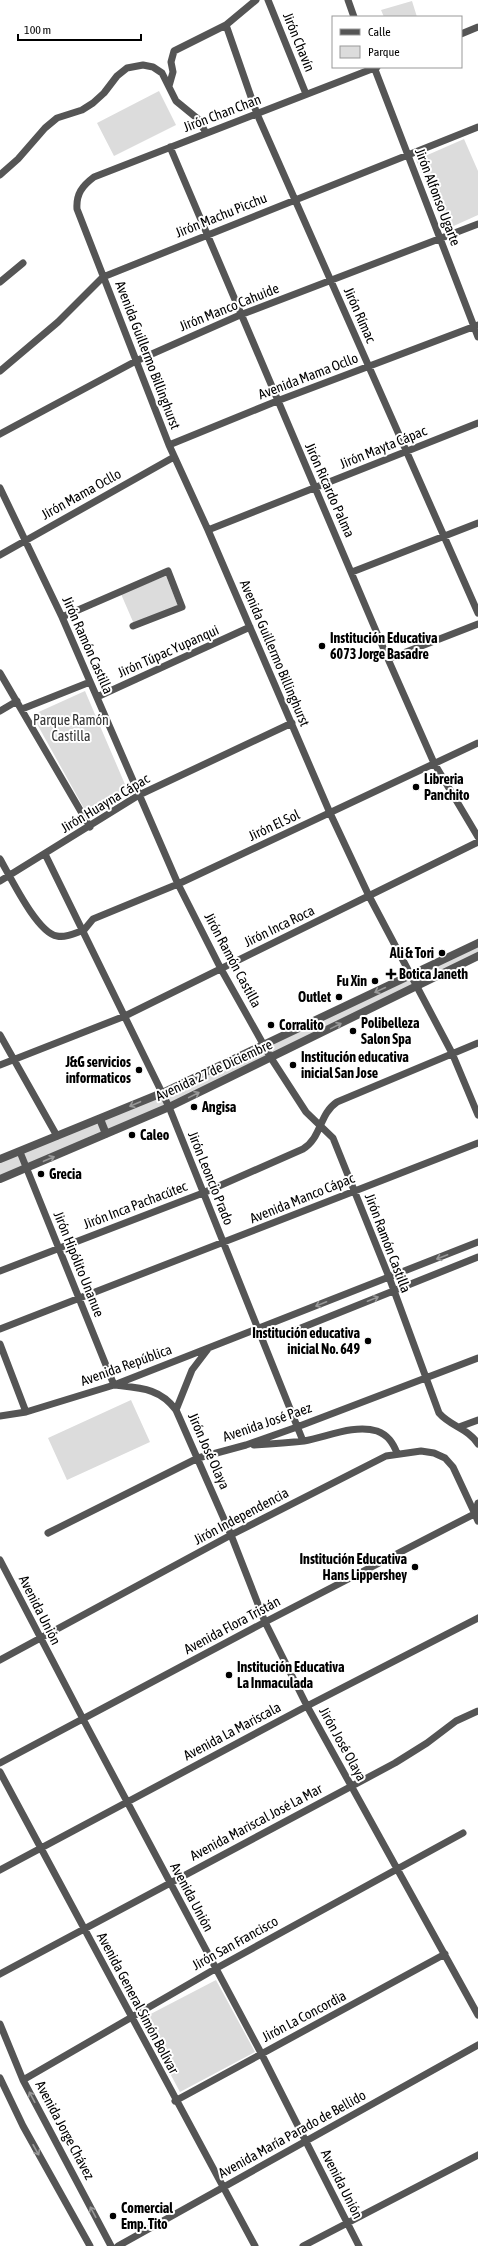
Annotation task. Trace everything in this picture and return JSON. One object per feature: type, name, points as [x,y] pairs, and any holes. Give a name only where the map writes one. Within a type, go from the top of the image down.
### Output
[{"type":"street","points":[[169,86],[173,72],[171,62],[174,51],[226,25],[256,0]]},
{"type":"street","name":"Jirón Chavín","points":[[268,0],[306,94]]},
{"type":"street","points":[[348,0],[354,16]]},
{"type":"street","name":"Jirón Rímac","points":[[226,25],[257,114],[478,613]]},
{"type":"street","points":[[462,34],[478,27]]},
{"type":"street","points":[[0,175],[18,159],[44,128],[57,118],[82,110],[93,103],[104,93],[116,76],[127,68],[143,65],[153,67],[162,73],[176,101],[198,119],[206,133]]},
{"type":"street","name":"Jirón Chan Chan","points":[[80,190],[94,177],[372,68]]},
{"type":"street","name":"Jirón Alfonso Ugarte","points":[[375,68],[440,239],[476,326],[478,337]]},
{"type":"street","name":"Jirón Machu Picchu","points":[[0,371],[58,322],[103,277],[478,127]]},
{"type":"street","name":"Jirón Ricardo Palma","points":[[170,147],[240,316],[316,488],[388,659],[434,763],[478,837]]},
{"type":"street","name":"Avenida Guillermo Billinghurst","points":[[80,190],[76,200],[77,209],[169,445],[208,530],[330,813],[369,896],[452,1053],[478,1115]]},
{"type":"street","name":"Jirón Manco Cahuide","points":[[0,434],[136,361],[240,316],[478,224]]},
{"type":"street","points":[[0,282],[23,263]]},
{"type":"street","name":"Avenida Mama Ocllo","points":[[169,445],[277,401],[476,326]]},
{"type":"street","name":"Jirón Mayta Cápac","points":[[208,530],[478,423]]},
{"type":"street","name":"Jirón Mama Ocllo","points":[[0,555],[174,456]]},
{"type":"street","name":"Jirón Ramón Castilla","points":[[0,488],[62,617],[178,884],[221,969],[270,1058],[306,1112],[333,1138],[389,1277],[439,1413],[445,1420],[468,1432],[478,1444]]},
{"type":"street","points":[[352,572],[478,523]]},
{"type":"street","points":[[62,617],[168,572],[182,607],[133,626]]},
{"type":"street","points":[[388,659],[478,624]]},
{"type":"street","name":"Jirón Túpac Yupanqui","points":[[97,697],[250,628]]},
{"type":"street","points":[[0,673],[90,827]]},
{"type":"street","points":[[22,709],[90,682]]},
{"type":"street","points":[[0,711],[17,701]]},
{"type":"street","name":"Jirón Huayna Cápac","points":[[0,881],[90,827],[139,795],[292,723]]},
{"type":"street","name":"Jirón El Sol","points":[[84,930],[93,919],[178,884],[434,763],[478,744]]},
{"type":"street","name":"Jirón Inca Roca","points":[[0,1065],[125,1016],[478,842]]},
{"type":"street","name":"Jirón Leoncio Prado","points":[[45,854],[84,930],[169,1107],[257,1330],[303,1441]]},
{"type":"street","points":[[0,859],[44,930],[57,936],[65,936],[84,930]]},
{"type":"street","name":"Avenida 27 de Diciembre","points":[[0,1160],[162,1093],[478,943]]},
{"type":"street","name":"Avenida 27 de Diciembre","points":[[0,1179],[169,1107],[478,956]]},
{"type":"street","points":[[0,1035],[15,1059],[57,1136]]},
{"type":"street","name":"Jirón Inca Pachacútec","points":[[0,1271],[203,1193],[303,1149],[315,1139],[321,1128],[327,1110],[337,1102],[478,1043]]},
{"type":"street","points":[[100,1119],[106,1134]]},
{"type":"street","name":"Avenida Manco Cápac","points":[[0,1329],[223,1244],[478,1143]]},
{"type":"street","name":"Jirón Hipólito Unanue","points":[[20,1152],[114,1385]]},
{"type":"street","name":"Avenida República","points":[[0,1416],[26,1412],[114,1385],[478,1242]]},
{"type":"street","name":"Avenida República","points":[[257,1330],[286,1334],[478,1257]]},
{"type":"street","points":[[0,1344],[26,1412]]},
{"type":"street","name":"Jirón José Olaya","points":[[176,1410],[192,1370],[208,1349]]},
{"type":"street","name":"Avenida José Paez","points":[[48,1533],[198,1458],[246,1445],[297,1427],[478,1358]]},
{"type":"street","name":"Jirón José Olaya","points":[[114,1385],[152,1391],[168,1399],[176,1410],[231,1535],[265,1622],[307,1706],[478,2015]]},
{"type":"street","points":[[459,1427],[478,1420]]},
{"type":"street","points":[[246,1445],[303,1441],[358,1429],[377,1431],[392,1442],[397,1453]]},
{"type":"street","name":"Jirón Independencia","points":[[0,1660],[41,1640],[231,1535],[376,1460],[397,1453],[421,1451],[445,1458],[453,1468],[477,1516]]},
{"type":"street","points":[[477,1516],[478,1504]]},
{"type":"street","name":"Avenida Flora Tristán","points":[[0,1763],[265,1622],[477,1516]]},
{"type":"street","name":"Avenida Unión","points":[[0,1560],[215,1969],[261,2053],[359,2246]]},
{"type":"street","name":"Avenida La Mariscala","points":[[0,1870],[307,1706],[478,1618]]},
{"type":"street","name":"Avenida Mariscal José La Mar","points":[[0,1974],[85,1930],[395,1763],[427,1743],[456,1721],[478,1711]]},
{"type":"street","name":"Avenida General Simón Bolívar","points":[[0,1772],[130,2017],[255,2246]]},
{"type":"street","name":"Jirón San Francisco","points":[[23,2080],[215,1969],[463,1833]]},
{"type":"street","name":"Jirón La Concordia","points":[[175,2100],[445,1954]]},
{"type":"street","name":"Avenida Jorge Chávez","points":[[0,2024],[23,2080],[111,2246]]},
{"type":"street","name":"Avenida María Parado de Bellido","points":[[118,2246],[478,2045]]},
{"type":"street","points":[[0,2078],[23,2126],[90,2246]]},
{"type":"street","points":[[303,2246],[478,2155]]},
{"type":"green space","points":[[412,1],[417,16],[384,16],[381,10]]},
{"type":"green space","points":[[159,91],[176,125],[114,156],[97,123]]},
{"type":"green space","points":[[464,139],[478,171],[478,215],[447,229],[416,160]]},
{"type":"green space","points":[[166,576],[178,606],[134,624],[121,594]]},
{"type":"green space","name":"Parque Ramón Castilla","points":[[85,691],[127,789],[86,812],[32,715]]},
{"type":"green space","points":[[478,945],[478,954],[417,983],[415,977]]},
{"type":"green space","points":[[409,979],[412,986],[272,1054],[269,1046]]},
{"type":"green space","points":[[262,1048],[267,1057],[170,1104],[167,1094]]},
{"type":"green space","points":[[161,1096],[165,1107],[0,1176],[0,1162]]},
{"type":"green space","points":[[131,1400],[150,1442],[67,1480],[48,1438]]},
{"type":"green space","points":[[216,1980],[255,2052],[180,2092],[141,2019]]},
{"type":"place","name":"Institución Educativa 6073 Jorge Basadre","points":[[322,646]]},
{"type":"place","name":"Libreria Panchito","points":[[416,787]]},
{"type":"place","name":"Ali & Tori","points":[[442,953]]},
{"type":"place","name":"Botica Janeth","points":[[391,974]]},
{"type":"place","name":"Fu Xin","points":[[375,981]]},
{"type":"place","name":"Outlet","points":[[339,997]]},
{"type":"place","name":"Corralito","points":[[271,1025]]},
{"type":"place","name":"Polibelleza Salon Spa","points":[[353,1031]]},
{"type":"place","name":"Institución educativa inicial San Jose","points":[[293,1065]]},
{"type":"place","name":"J&G servicios informaticos","points":[[139,1070]]},
{"type":"place","name":"Angisa","points":[[194,1107]]},
{"type":"place","name":"Caleo","points":[[132,1135]]},
{"type":"place","name":"Grecia","points":[[41,1174]]},
{"type":"place","name":"Institución educativa inicial No. 649","points":[[368,1341]]},
{"type":"place","name":"Institución Educativa Hans Lippershey","points":[[415,1567]]},
{"type":"place","name":"Institución Educativa La Inmaculada","points":[[229,1675]]},
{"type":"place","name":"Comercial Emp. Tito","points":[[113,2216]]}]
